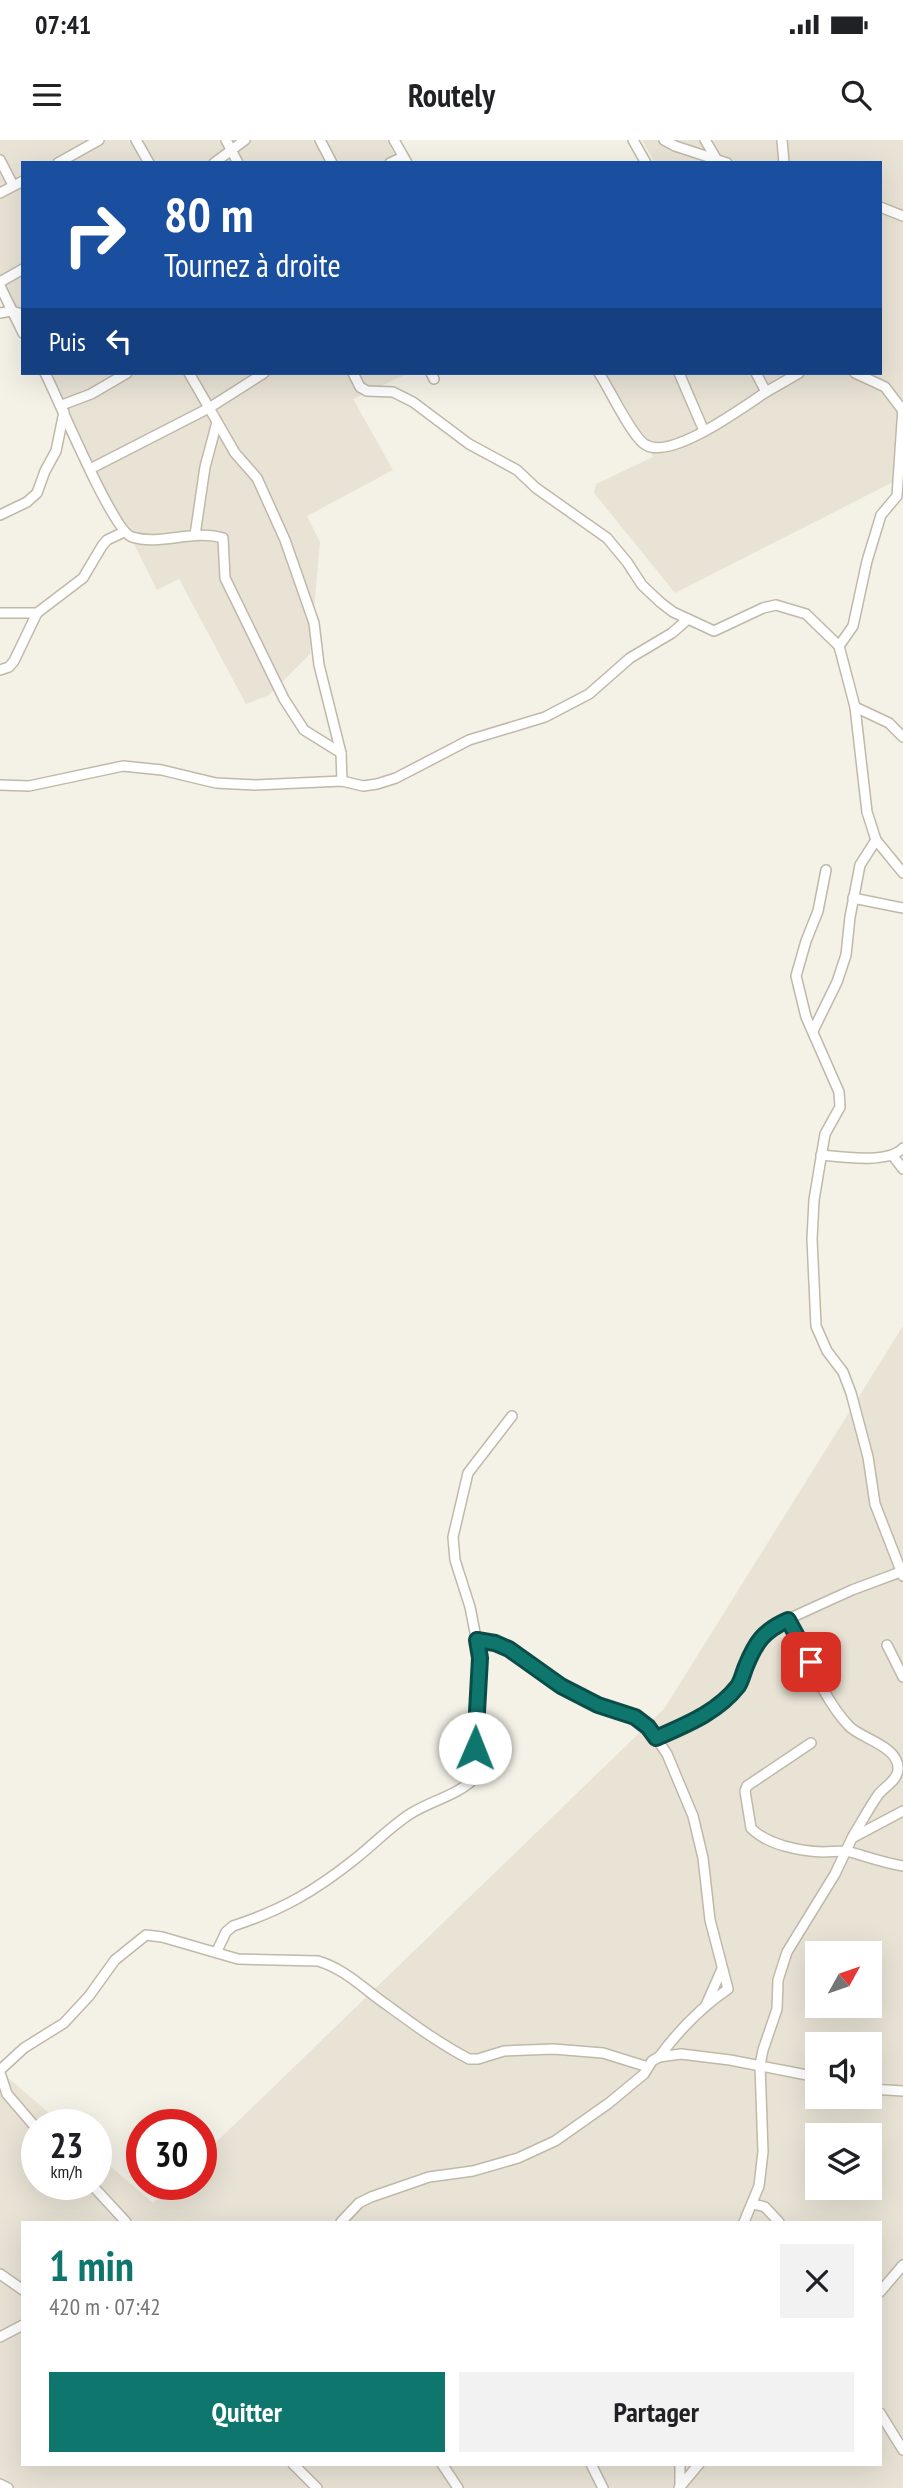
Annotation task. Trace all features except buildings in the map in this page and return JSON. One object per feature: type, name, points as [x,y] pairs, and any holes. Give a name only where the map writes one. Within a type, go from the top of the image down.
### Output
[{"type":"street","points":[[62,161],[99,140]]},
{"type":"street","points":[[136,140],[148,161]]},
{"type":"street","points":[[226,140],[237,161]]},
{"type":"street","points":[[217,161],[245,140]]},
{"type":"street","points":[[320,140],[331,161]]},
{"type":"street","points":[[394,140],[405,160]]},
{"type":"street","points":[[633,140],[645,161]]},
{"type":"street","points":[[664,140],[717,160]]},
{"type":"street","points":[[705,140],[717,160]]},
{"type":"street","points":[[782,140],[784,161]]},
{"type":"street","points":[[0,160],[18,183],[0,193]]},
{"type":"street","points":[[882,208],[903,216]]},
{"type":"street","points":[[21,270],[0,284],[21,329]]},
{"type":"street","points":[[0,313],[11,311],[21,314]]},
{"type":"street","points":[[46,375],[90,469],[124,532],[132,537],[153,539],[195,535],[223,538],[225,578],[284,699],[304,730],[341,753]]},
{"type":"street","points":[[63,408],[124,375]]},
{"type":"street","points":[[190,375],[235,453],[257,478],[285,540],[310,610],[319,665],[341,753],[342,781]]},
{"type":"street","points":[[90,469],[209,408],[261,375]]},
{"type":"street","points":[[354,375],[360,387],[367,391],[393,392],[413,402],[469,444],[517,470],[536,488],[607,538],[642,585],[673,612],[714,631],[763,608],[776,605],[790,607],[806,614],[839,646],[855,707],[867,812],[876,840],[903,873]]},
{"type":"street","points":[[600,375],[637,438],[646,446],[660,447],[677,444],[705,431],[796,375]]},
{"type":"street","points":[[680,375],[705,431]]},
{"type":"street","points":[[757,375],[766,392]]},
{"type":"street","points":[[839,646],[853,626],[867,561],[881,515],[900,495],[902,408],[885,387],[859,375]]},
{"type":"street","points":[[0,515],[27,502],[37,493],[56,451],[63,408]]},
{"type":"street","points":[[195,535],[205,467],[217,422]]},
{"type":"street","points":[[0,670],[9,667],[14,661],[37,613],[83,578],[107,540],[124,532]]},
{"type":"street","points":[[0,612],[37,613]]},
{"type":"street","points":[[0,786],[29,786],[124,766],[216,783],[255,785],[342,781],[363,786],[396,778],[469,740],[545,718],[589,694],[630,658],[672,633],[688,619]]},
{"type":"street","points":[[855,707],[889,723],[903,737]]},
{"type":"street","points":[[813,1031],[846,955],[860,865],[876,840]]},
{"type":"street","points":[[656,1738],[705,1715],[718,1705],[741,1681],[764,1633],[852,1590],[903,1573],[875,1504],[867,1457],[851,1393],[843,1372],[827,1351],[816,1326],[812,1239],[814,1200],[825,1134],[840,1107],[839,1092],[813,1031],[796,976],[818,911],[826,870]]},
{"type":"street","points":[[853,898],[903,908]]},
{"type":"street","points":[[821,1155],[868,1158],[893,1156],[903,1149]]},
{"type":"street","points":[[893,1156],[903,1169]]},
{"type":"street","points":[[217,1951],[226,1932],[233,1926],[290,1905],[307,1895],[354,1860],[399,1821],[462,1789],[476,1777],[479,1759],[475,1736],[480,1658],[453,1537],[468,1473],[512,1416]]},
{"type":"street","points":[[744,2221],[760,2186],[763,2152],[760,2065],[777,2010],[778,1980],[788,1952],[821,1900],[852,1838],[879,1794],[896,1776],[898,1770],[891,1754],[875,1740],[856,1734],[843,1719],[788,1620]]},
{"type":"street","points":[[342,2221],[359,2203],[370,2197],[429,2177],[473,2171],[518,2158],[555,2141],[609,2103],[644,2074],[680,2029],[728,1989],[710,1920],[703,1858],[693,1816],[667,1754],[656,1738],[648,1727],[635,1717],[598,1705],[561,1686],[509,1649],[477,1640]]},
{"type":"street","points":[[887,1645],[903,1677]]},
{"type":"street","points":[[811,1743],[747,1786],[751,1828],[773,1841],[798,1849],[819,1852],[847,1851],[879,1862],[903,1866]]},
{"type":"street","points":[[852,1838],[903,1811]]},
{"type":"street","points":[[21,2110],[8,2094],[0,2071],[24,2048],[64,2023],[89,1996],[115,1960],[146,1935],[217,1951],[238,1959],[318,1961],[330,1965],[469,2059],[504,2051],[553,2049],[603,2053],[648,2067]]},
{"type":"street","points":[[706,2005],[722,1969]]},
{"type":"street","points":[[659,2057],[681,2054],[805,2074]]},
{"type":"street","points":[[882,2090],[903,2091]]},
{"type":"street","points":[[105,2200],[125,2221]]},
{"type":"street","points":[[753,2204],[765,2207],[778,2221]]},
{"type":"street","points":[[882,2290],[903,2265]]},
{"type":"street","points":[[0,2274],[21,2289]]},
{"type":"street","points":[[0,2337],[21,2326]]},
{"type":"street","points":[[882,2416],[903,2450]]},
{"type":"street","points":[[295,2466],[317,2488]]},
{"type":"street","points":[[443,2466],[458,2488]]},
{"type":"street","points":[[592,2466],[603,2488]]},
{"type":"street","points":[[679,2487],[680,2466]]},
{"type":"street","points":[[679,2487],[697,2466]]},
{"type":"street","points":[[0,2484],[8,2488]]},
{"type":"shaded area","points":[[0,140],[387,140],[398,161],[21,161],[21,320],[0,279]]},
{"type":"shaded area","points":[[642,140],[903,140],[903,477],[675,593],[594,493],[596,484],[653,457],[606,375],[882,375],[882,161],[654,161]]},
{"type":"shaded area","points":[[49,375],[405,375],[353,399],[393,470],[307,516],[320,542],[310,654],[269,695],[246,704],[179,579],[157,590]]},
{"type":"shaded area","points":[[903,1326],[903,2488],[0,2488],[0,2071],[44,2109],[21,2109],[21,2200],[112,2200],[112,2168],[126,2180],[126,2200],[150,2200],[153,2203],[156,2200],[217,2200],[217,2142],[664,1709]]},
{"type":"route","points":[[475,1748],[480,1678],[477,1640],[509,1649],[561,1686],[598,1705],[635,1717],[648,1727],[656,1738],[705,1715],[736,1689],[755,1647],[764,1633],[775,1625],[788,1620],[811,1662]]}]
